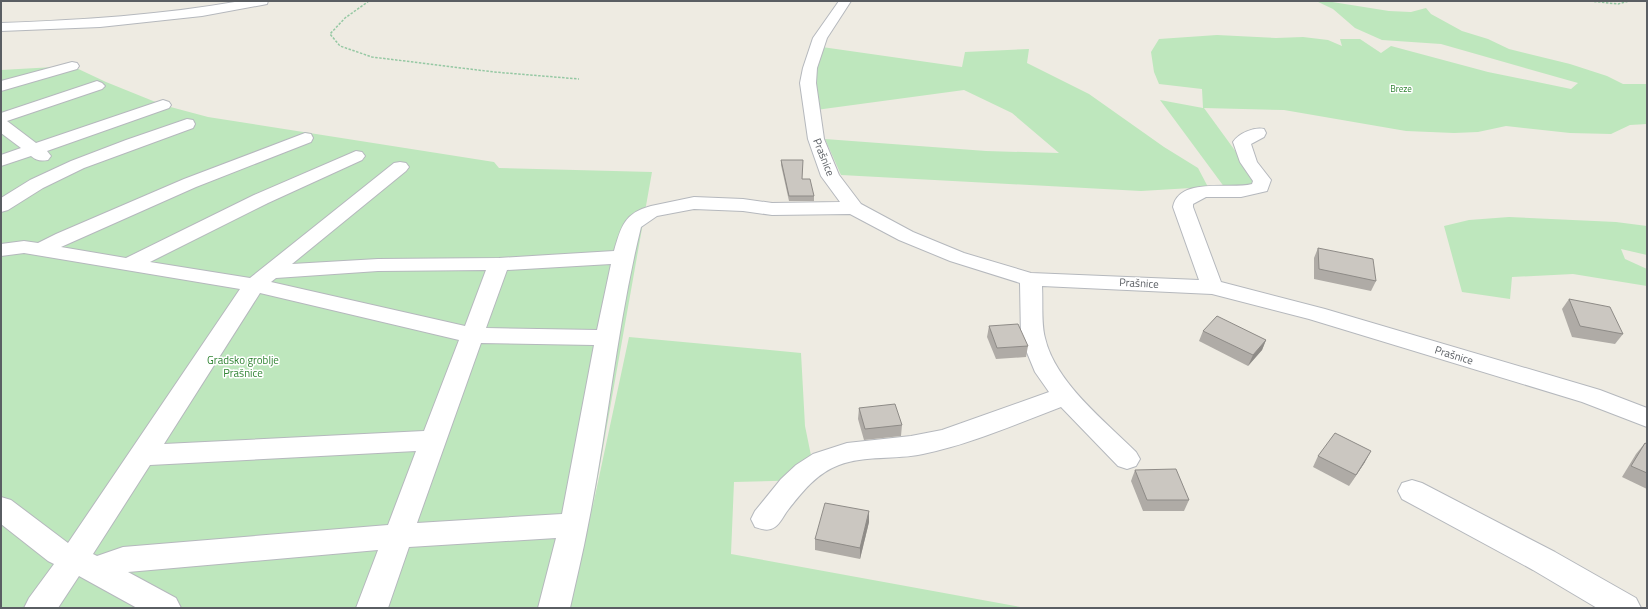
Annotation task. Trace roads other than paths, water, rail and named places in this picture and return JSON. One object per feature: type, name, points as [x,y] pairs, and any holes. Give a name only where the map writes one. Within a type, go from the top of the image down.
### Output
[{"type":"street","points":[[1,27],[100,23],[202,12],[262,1]]},
{"type":"street","name":"Prašnice","points":[[845,1],[820,38],[810,68],[808,83],[816,139],[830,176],[854,208],[906,236],[957,257],[1030,279],[1212,287],[1317,314],[1591,396],[1647,418]]},
{"type":"street","points":[[1,86],[72,66]]},
{"type":"street","points":[[1,118],[97,86]]},
{"type":"street","points":[[1,161],[163,105]]},
{"type":"street","points":[[1,206],[41,181],[63,170],[112,150],[187,124]]},
{"type":"street","points":[[1,125],[33,150],[63,170]]},
{"type":"street","points":[[1212,287],[1183,207],[1184,201],[1200,192],[1213,190],[1243,192],[1260,187],[1262,180],[1250,166],[1243,152],[1242,142],[1258,133]]},
{"type":"street","points":[[1,236],[32,249],[63,238],[176,189],[305,138]]},
{"type":"street","points":[[127,265],[261,199],[356,156]]},
{"type":"street","points":[[40,608],[85,565],[142,455],[263,278],[400,167]]},
{"type":"street","points":[[554,608],[574,525],[607,338],[623,257],[631,226],[641,216],[661,209],[701,203],[737,204],[772,209],[854,208]]},
{"type":"street","points":[[1,250],[32,249],[127,265],[263,278],[472,335],[607,338]]},
{"type":"street","points":[[263,278],[378,265],[499,264],[623,257]]},
{"type":"street","points":[[372,608],[397,536],[499,264]]},
{"type":"street","points":[[1030,279],[1033,338],[1047,372],[1065,396],[1127,459]]},
{"type":"street","points":[[765,519],[800,476],[822,461],[849,452],[923,444],[976,428],[1065,396]]},
{"type":"street","points":[[142,455],[433,440]]},
{"type":"street","points":[[1412,491],[1544,561],[1625,608]]},
{"type":"street","points":[[1,508],[58,552],[165,608]]},
{"type":"street","points":[[85,565],[109,564],[123,560],[397,536],[574,525]]},
{"type":"park label","name":"Breze","points":[[1401,89]]},
{"type":"park label","name":"Gradsko groblje Prašnice","points":[[243,366]]}]
